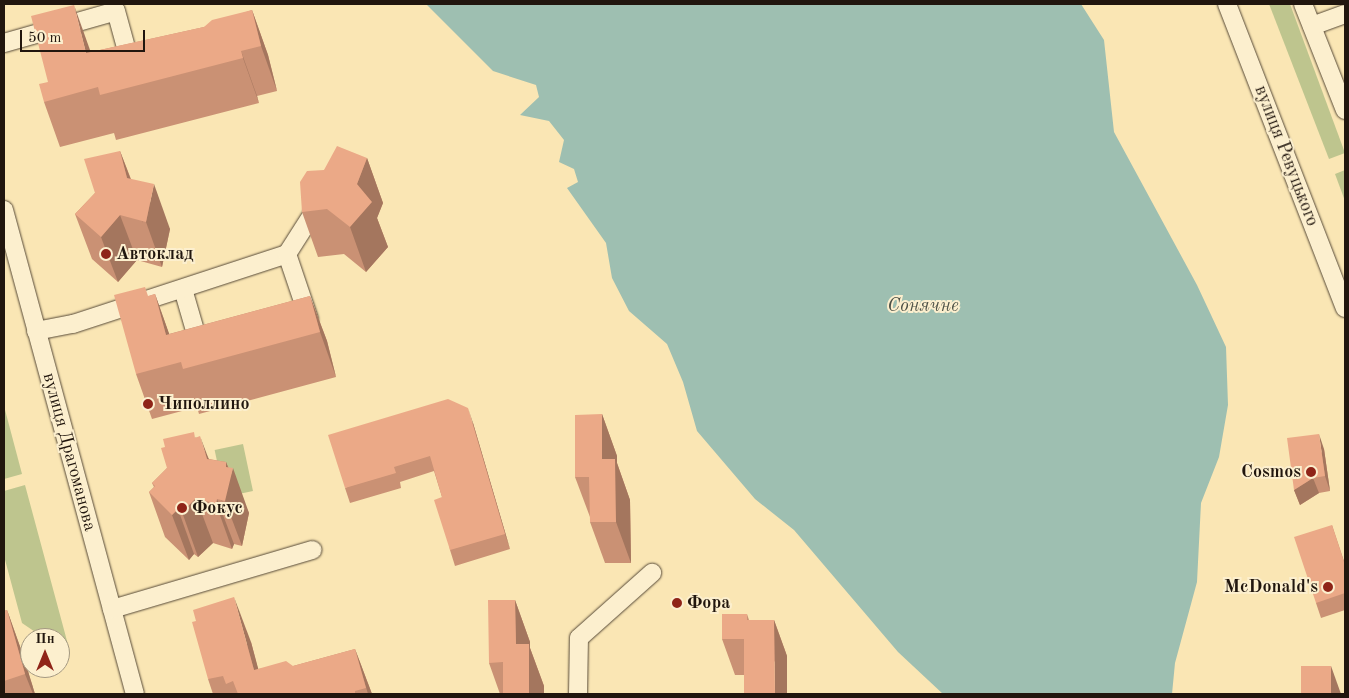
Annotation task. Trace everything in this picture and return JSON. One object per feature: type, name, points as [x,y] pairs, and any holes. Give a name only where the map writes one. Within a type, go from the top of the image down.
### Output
[{"type":"street","name":"вулиця Ревуцького","points":[[1227,4],[1345,308]]},
{"type":"street","points":[[1303,4],[1345,110]]},
{"type":"street","points":[[4,43],[116,11],[135,82],[144,80]]},
{"type":"street","points":[[1312,26],[1345,14]]},
{"type":"street","points":[[36,331],[73,324],[287,254],[330,186]]},
{"type":"street","name":"вулиця Драгоманова","points":[[4,210],[135,694]]},
{"type":"street","points":[[287,254],[310,321],[293,327]]},
{"type":"street","points":[[183,289],[202,354],[220,349]]},
{"type":"street","points":[[112,609],[312,550]]},
{"type":"street","points":[[578,694],[579,638],[652,573]]},
{"type":"green space","points":[[1269,4],[1290,4],[1345,153],[1329,159]]},
{"type":"green space","points":[[1345,170],[1345,201],[1335,174]]},
{"type":"green space","points":[[4,406],[22,474],[4,479]]},
{"type":"green space","points":[[243,444],[253,491],[225,497],[215,450]]},
{"type":"green space","points":[[25,485],[64,628],[29,628],[22,623],[4,556],[4,491]]},
{"type":"water","name":"Сонячне","points":[[426,4],[1081,4],[1104,40],[1114,132],[1197,285],[1226,347],[1228,405],[1219,457],[1201,503],[1197,582],[1175,663],[1172,694],[943,694],[898,652],[794,530],[755,499],[697,431],[683,382],[667,344],[629,311],[612,278],[606,243],[567,188],[578,182],[574,169],[559,162],[564,140],[549,121],[520,115],[539,97],[536,85],[493,71]]},
{"type":"building","points":[[74,5],[86,53],[204,27],[212,20],[252,10],[261,46],[241,51],[243,58],[100,95],[98,87],[44,102],[39,84],[48,82],[31,16]]},
{"type":"building","points":[[337,146],[367,158],[357,184],[372,202],[350,227],[327,209],[302,212],[300,182],[307,171],[324,170]]},
{"type":"building","points":[[120,151],[127,178],[154,184],[146,222],[120,215],[101,237],[75,214],[95,193],[84,159]]},
{"type":"building","points":[[145,287],[148,296],[155,294],[166,335],[310,296],[320,332],[183,369],[181,362],[136,374],[114,295]]},
{"type":"building","points":[[448,399],[468,408],[505,534],[450,550],[434,500],[442,497],[430,456],[394,467],[396,473],[345,488],[328,435]]},
{"type":"building","points":[[602,414],[602,459],[615,459],[616,522],[590,522],[589,477],[575,477],[575,415]]},
{"type":"building","points":[[194,432],[195,438],[200,436],[207,459],[226,462],[226,467],[233,468],[225,501],[217,499],[216,504],[196,498],[182,512],[178,509],[172,515],[149,492],[155,486],[152,483],[167,468],[161,448],[165,447],[163,439]]},
{"type":"building","points":[[1319,434],[1325,476],[1313,478],[1294,490],[1287,438]]},
{"type":"building","name":"McDonald's","points":[[1332,525],[1345,565],[1345,593],[1316,603],[1294,537]]},
{"type":"building","points":[[234,597],[254,670],[286,661],[293,666],[355,649],[366,688],[355,691],[355,694],[238,694],[233,681],[226,684],[223,676],[208,679],[192,622],[196,621],[193,610]]},
{"type":"building","points":[[488,600],[515,600],[516,644],[529,644],[529,694],[503,694],[503,662],[489,663]]},
{"type":"building","points":[[7,610],[20,656],[20,676],[4,681],[4,611]]},
{"type":"building","points":[[722,614],[747,614],[747,620],[774,620],[775,694],[744,694],[744,639],[722,639]]},
{"type":"building","points":[[1301,666],[1331,666],[1331,694],[1301,694]]},
{"type":"place","name":"Автоклад","points":[[106,254]]},
{"type":"place","name":"Чиполлино","points":[[148,404]]},
{"type":"place","name":"Cosmos","points":[[1311,472]]},
{"type":"place","name":"Фокус","points":[[182,508]]},
{"type":"place","name":"McDonald's","points":[[1328,587]]},
{"type":"place","name":"Фора","points":[[677,603]]}]
